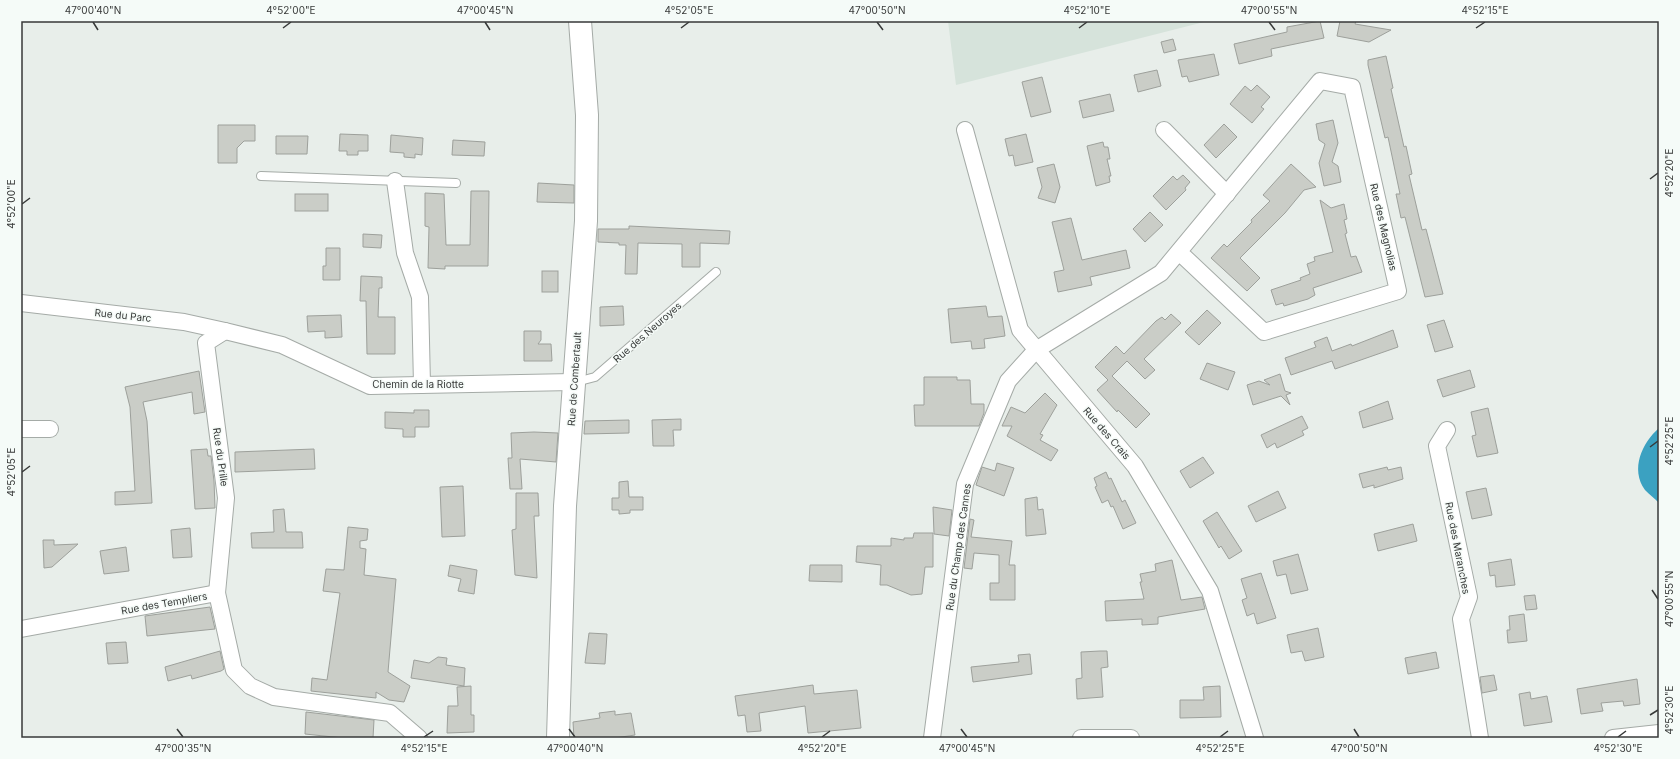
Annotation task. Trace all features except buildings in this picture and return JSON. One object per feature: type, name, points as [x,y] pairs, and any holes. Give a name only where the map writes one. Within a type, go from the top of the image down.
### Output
[{"type":"street","name":"Rue de Combertault","points":[[558,738],[565,506],[586,221],[587,115],[580,21]]},
{"type":"street","name":"Rue des Magnolias","points":[[1036,350],[1161,273],[1320,81],[1352,87],[1398,291],[1264,332],[1179,252]]},
{"type":"street","name":"Rue des Crais","points":[[965,130],[1020,330],[1135,466],[1210,591],[1255,738]]},
{"type":"street","points":[[1164,130],[1226,194]]},
{"type":"street","points":[[395,181],[405,253],[420,297],[422,385]]},
{"type":"street","name":"Rue du Parc","points":[[21,303],[184,322],[225,331]]},
{"type":"street","name":"Chemin de la Riotte","points":[[225,331],[282,345],[370,386],[573,382]]},
{"type":"street","name":"Rue du Prille","points":[[217,593],[226,498],[206,343],[225,331]]},
{"type":"street","name":"Rue du Champ des Cannes","points":[[932,738],[965,484],[1008,380],[1036,350]]},
{"type":"street","points":[[21,429],[50,429]]},
{"type":"street","name":"Rue des Maranches","points":[[1447,430],[1437,446],[1469,598],[1461,619],[1480,738]]},
{"type":"street","name":"Rue des Templiers","points":[[21,629],[217,593],[234,670],[250,686],[274,698],[390,713],[419,738]]},
{"type":"street","points":[[1613,738],[1659,733]]},
{"type":"street","points":[[1081,738],[1131,738]]},
{"type":"lane","points":[[261,176],[456,182]]},
{"type":"lane","name":"Rue des Neuroyes","points":[[573,382],[595,378],[716,272]]},
{"type":"shaded area","points":[[948,21],[1208,21],[956,85]]},
{"type":"water","points":[[1659,428],[1659,503],[1645,490],[1638,474],[1638,465],[1643,449]]}]
